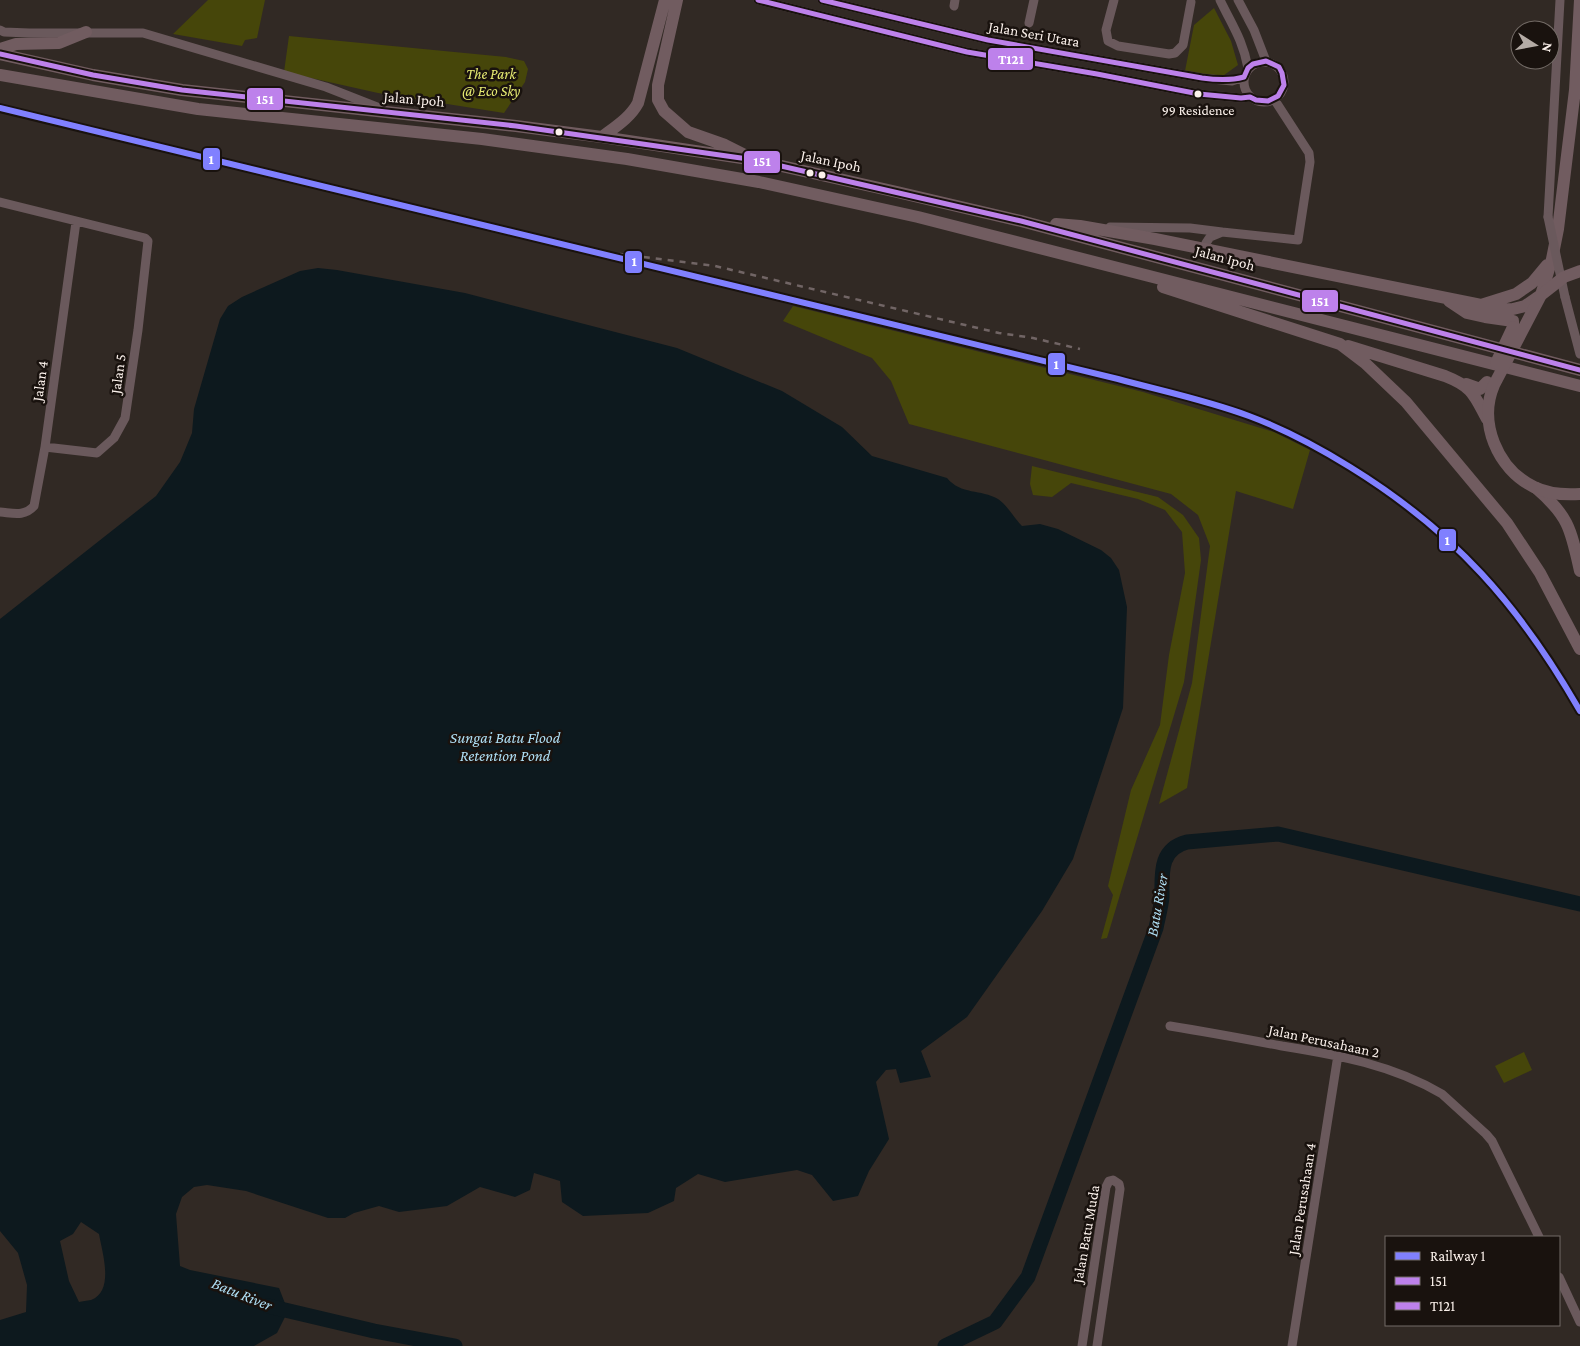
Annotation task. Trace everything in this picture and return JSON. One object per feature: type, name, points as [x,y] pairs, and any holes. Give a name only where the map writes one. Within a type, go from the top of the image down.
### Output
[{"type":"highway","points":[[602,137],[627,118],[638,104],[664,0]]},
{"type":"highway","points":[[677,0],[658,85],[658,100],[670,116],[688,132],[725,145],[755,160]]},
{"type":"highway","points":[[1487,419],[1490,393],[1541,295],[1552,259],[1558,230],[1575,90],[1580,0]]},
{"type":"highway","points":[[0,49],[16,44],[59,43],[86,32]]},
{"type":"highway","name":"Jalan Ipoh","points":[[0,54],[93,75],[182,90],[506,125],[755,160],[1021,221],[1580,370]]},
{"type":"highway","points":[[0,75],[198,109],[482,140],[627,159],[759,182],[852,201],[1580,386]]},
{"type":"highway","points":[[1021,221],[1080,226],[1155,239],[1443,297],[1496,310],[1525,306],[1564,277],[1580,271]]},
{"type":"highway","points":[[1017,242],[1380,355],[1480,389],[1487,382],[1513,326],[1513,321],[1467,313],[1443,297]]},
{"type":"highway","points":[[1481,305],[1506,298],[1524,289],[1538,277],[1552,259]]},
{"type":"highway","points":[[1340,344],[1372,369],[1406,402],[1507,523],[1540,573],[1580,649]]},
{"type":"highway","points":[[1460,382],[1474,394],[1487,419],[1490,433],[1504,461],[1522,480],[1536,488],[1558,508],[1578,546],[1580,571]]},
{"type":"highway","points":[[1536,488],[1560,494],[1580,494]]},
{"type":"street","name":"Jalan Seri Utara","points":[[758,0],[967,52],[1098,74],[1199,94],[1241,98],[1250,97]]},
{"type":"street","name":"Jalan Seri Utara","points":[[822,0],[988,40],[1202,78],[1232,81],[1244,78]]},
{"type":"street","points":[[1029,23],[1034,0]]},
{"type":"street","points":[[1114,0],[1106,30],[1108,41],[1118,46],[1169,54],[1175,54],[1183,45],[1191,2]]},
{"type":"street","points":[[1220,0],[1237,31],[1246,54],[1248,68],[1244,78],[1246,91],[1250,97],[1262,102],[1274,99],[1282,91],[1284,79],[1279,68],[1266,61],[1260,61],[1248,68]]},
{"type":"street","points":[[1238,0],[1254,30],[1266,61]]},
{"type":"street","points":[[1560,0],[1548,217],[1565,297],[1580,354]]},
{"type":"street","points":[[0,30],[4,32],[29,33],[144,33],[326,87],[393,114]]},
{"type":"street","points":[[1080,226],[1190,228],[1298,240],[1310,162],[1309,153],[1274,99]]},
{"type":"street","points":[[0,202],[76,222]]},
{"type":"street","name":"Jalan 5","points":[[45,447],[97,453],[114,438],[125,418],[148,245],[145,238],[76,222]]},
{"type":"street","name":"Jalan 4","points":[[0,512],[22,515],[29,512],[34,506],[45,447],[76,222]]},
{"type":"street","points":[[1210,250],[1206,243],[1210,237],[1222,232]]},
{"type":"street","name":"Jalan Perusahaan 2","points":[[1170,1026],[1338,1055],[1388,1070],[1434,1089],[1486,1134],[1495,1147],[1539,1236]]},
{"type":"street","name":"Jalan Perusahaan 4","points":[[1292,1346],[1338,1055]]},
{"type":"street","name":"Jalan Batu Muda","points":[[1082,1346],[1106,1187],[1109,1181],[1113,1180],[1119,1184],[1120,1189],[1097,1346]]},
{"type":"street","points":[[1560,1279],[1580,1322]]},
{"type":"green space","points":[[208,0],[265,0],[257,38],[245,40],[242,46],[173,34]]},
{"type":"green space","points":[[1214,8],[1231,41],[1238,65],[1220,78],[1185,71],[1194,25]]},
{"type":"green space","name":"The Park @ Eco Sky","points":[[289,36],[506,57],[524,61],[528,69],[525,82],[504,113],[378,93],[284,72]]},
{"type":"green space","points":[[793,306],[1143,392],[1274,432],[1310,450],[1293,509],[1236,491],[1187,788],[1159,804],[1192,683],[1210,546],[1198,515],[1171,494],[909,424],[891,381],[872,358],[783,321]]},
{"type":"green space","points":[[1032,466],[1158,497],[1183,515],[1199,538],[1201,560],[1184,682],[1107,938],[1101,939],[1113,895],[1108,886],[1131,790],[1160,725],[1169,655],[1185,573],[1182,532],[1165,510],[1138,499],[1071,483],[1052,497],[1033,495],[1030,484]]},
{"type":"green space","points":[[1524,1052],[1532,1070],[1504,1083],[1495,1066]]},
{"type":"water","name":"Sungai Batu Flood Retention Pond","points":[[318,268],[337,270],[465,293],[677,348],[782,391],[842,427],[872,456],[947,478],[958,487],[992,496],[1004,505],[1022,526],[1040,524],[1058,529],[1101,550],[1111,558],[1119,570],[1127,607],[1123,708],[1073,859],[1042,911],[967,1017],[921,1051],[931,1077],[900,1083],[896,1069],[886,1070],[876,1082],[889,1139],[869,1171],[858,1196],[833,1201],[812,1175],[797,1170],[725,1182],[698,1174],[676,1188],[674,1201],[648,1213],[583,1216],[562,1202],[560,1181],[534,1173],[530,1190],[515,1197],[480,1187],[447,1206],[399,1212],[379,1206],[354,1213],[345,1218],[328,1218],[246,1191],[207,1185],[194,1187],[182,1197],[176,1214],[180,1266],[190,1270],[279,1288],[288,1311],[277,1333],[254,1346],[0,1346],[0,1320],[26,1312],[27,1285],[18,1253],[0,1231],[0,619],[156,496],[180,462],[192,433],[194,409],[220,319],[228,306],[242,297],[300,271]],"holes":[[[81,1222],[99,1234],[105,1270],[103,1288],[91,1300],[79,1302],[69,1281],[60,1241],[73,1234]]]},
{"type":"waterway","name":"Batu River","points":[[945,1346],[995,1322],[1028,1277],[1156,928],[1162,901],[1164,864],[1171,850],[1178,845],[1187,842],[1278,834],[1580,904]]},
{"type":"waterway","name":"Batu River","points":[[268,1306],[374,1331],[455,1346]]},
{"type":"railway","points":[[620,254],[715,266],[999,333],[1033,338],[1080,349]]},
{"type":"rail line","name":"1","points":[[0,108],[1118,379],[1200,400],[1249,416],[1301,439],[1350,467],[1421,517],[1453,545],[1482,574],[1508,605],[1557,673],[1580,711]]},
{"type":"transit line","name":"T121","points":[[758,0],[967,52],[1097,74],[1199,94],[1241,98],[1250,97],[1256,100],[1268,101],[1278,96],[1284,85],[1279,67],[1266,61],[1253,64],[1248,68],[1244,77],[1223,80],[1202,78],[988,40],[822,0]]},
{"type":"transit line","name":"151","points":[[0,54],[93,75],[182,90],[516,126],[755,160],[1021,221],[1580,370]]},
{"type":"place","name":"99 Residence","points":[[1198,94]]}]
